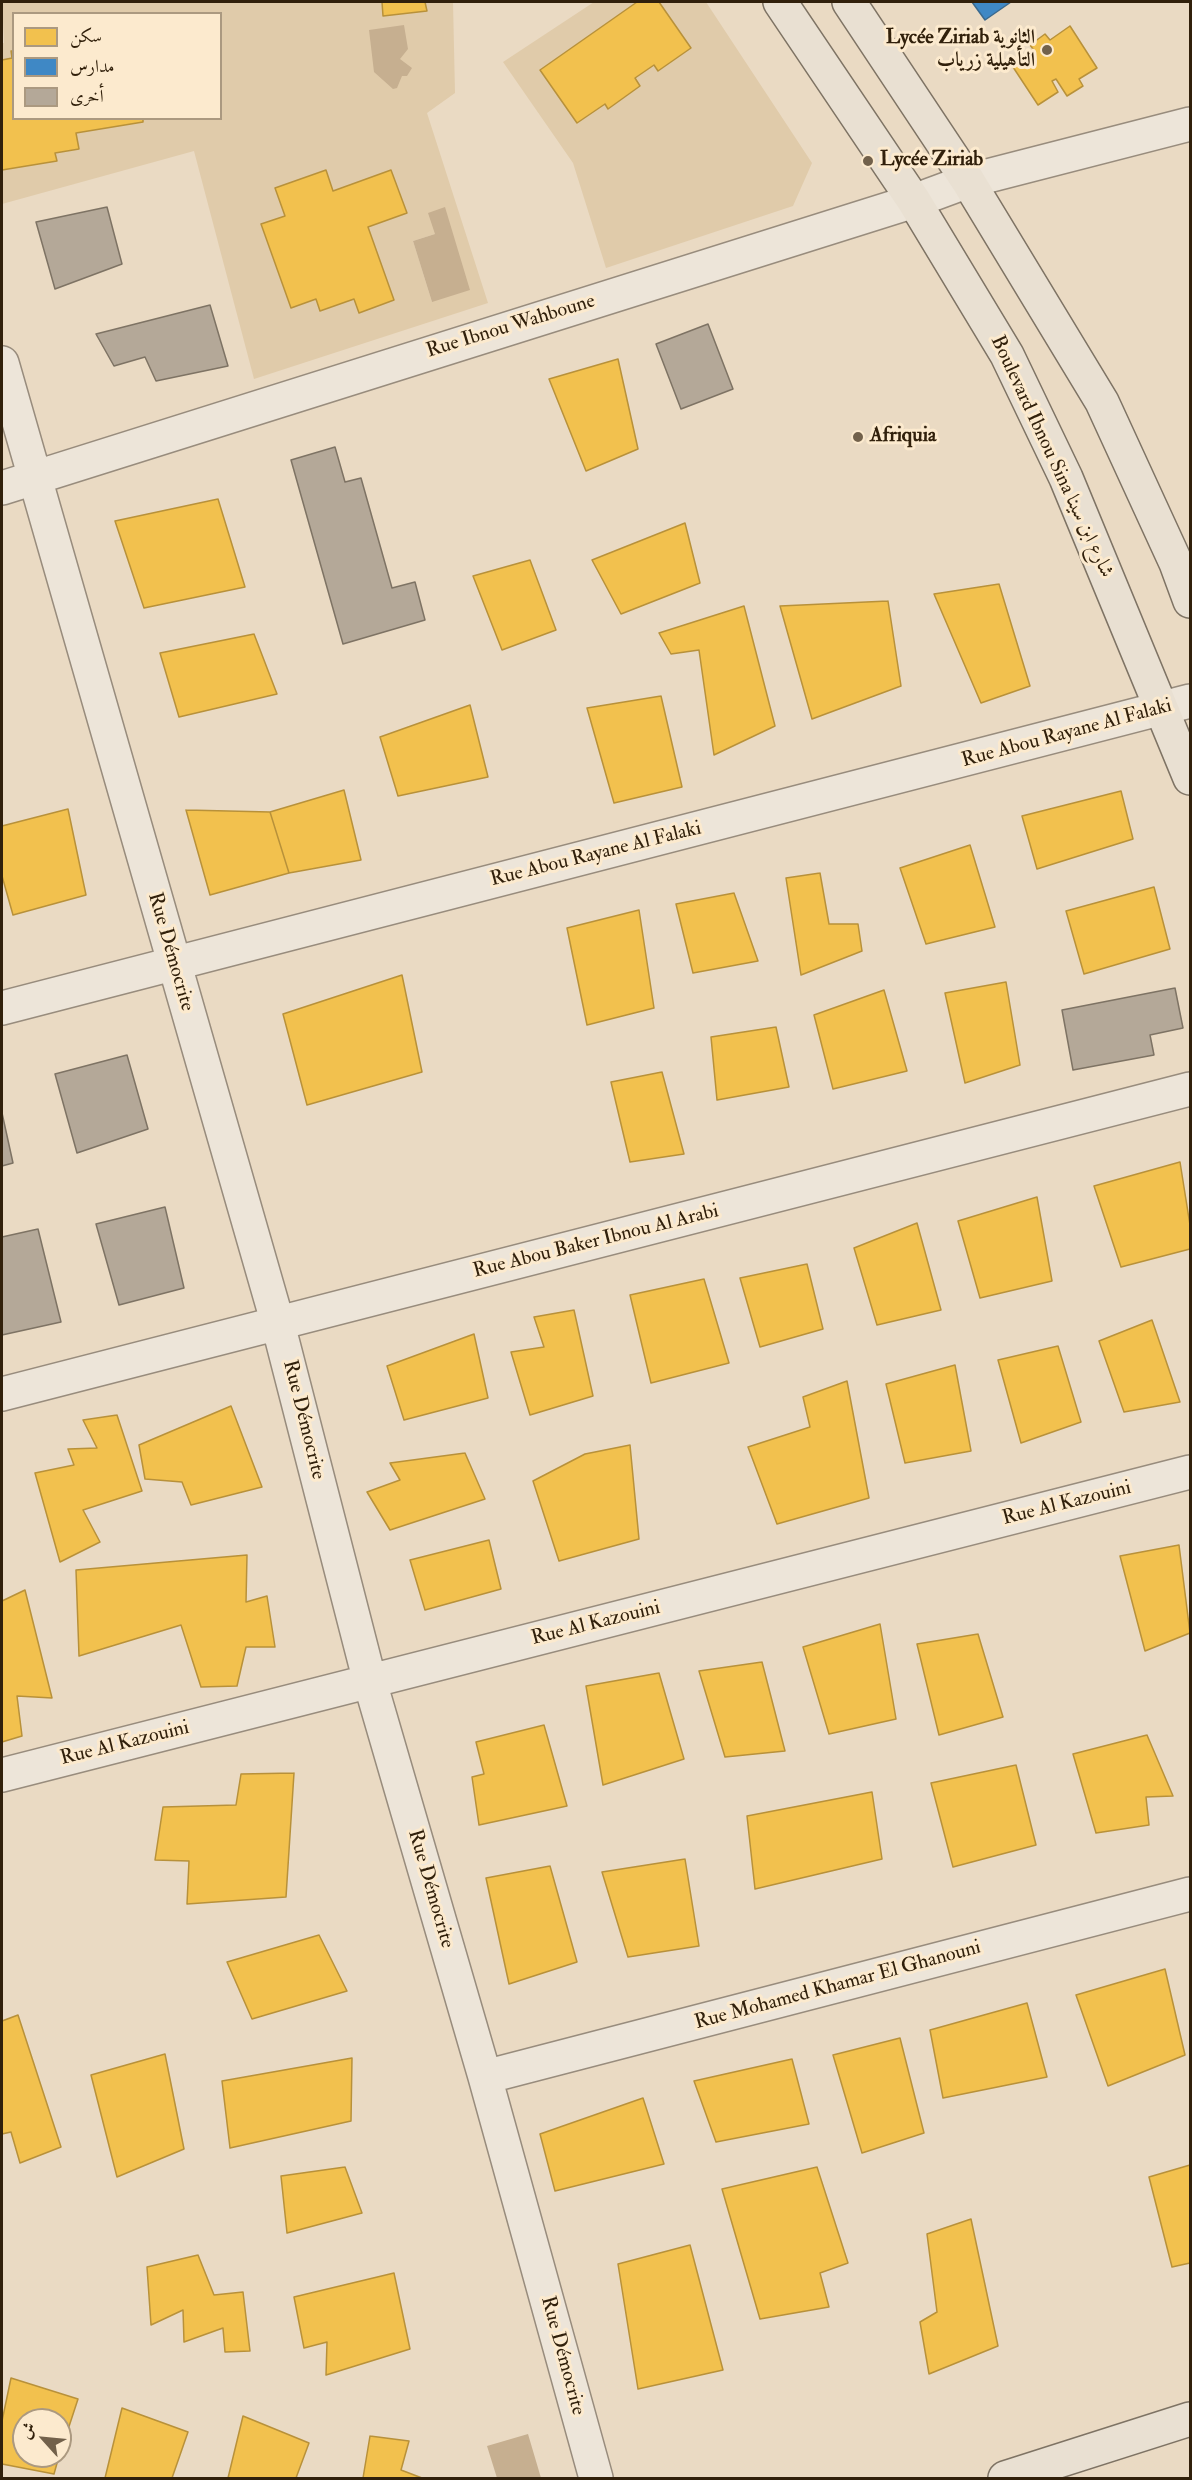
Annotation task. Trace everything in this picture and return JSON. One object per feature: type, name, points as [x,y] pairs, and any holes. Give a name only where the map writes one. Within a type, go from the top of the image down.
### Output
[{"type":"main road","name":"Boulevard Ibnou Sina شارع ابن سينا","points":[[780,2],[914,201],[1007,355],[1177,705],[1191,778]]},
{"type":"main road","points":[[849,2],[968,181],[1102,402],[1176,563],[1191,601]]},
{"type":"main road","points":[[1005,2478],[1191,2420]]},
{"type":"street","name":"Rue Ibnou Wahboune","points":[[2,488],[914,201],[968,181],[1191,124]]},
{"type":"street","name":"Rue Démocrite","points":[[2,363],[278,1324],[370,1682],[485,2078],[596,2478]]},
{"type":"street","name":"Rue Abou Rayane Al Falaki","points":[[2,1008],[1177,705]]},
{"type":"street","name":"Rue Abou Baker Ibnou Al Arabi","points":[[2,1394],[1191,1089]]},
{"type":"street","name":"Rue Al Kazouini","points":[[2,1775],[1191,1472]]},
{"type":"street","name":"Rue Mohamed Khamar El Ghanouni","points":[[485,2078],[1191,1894]]},
{"type":"shaded area","points":[[2,2],[382,2],[384,16],[426,11],[425,2],[453,2],[455,93],[427,113],[488,303],[254,379],[194,151],[2,204],[2,170],[57,161],[55,153],[79,149],[76,133],[143,122],[143,120],[222,120],[222,12],[12,12],[12,58],[2,60],[2,43],[4,43]],"holes":[[[325,170],[333,191],[368,227],[394,300],[359,313],[354,299],[321,311],[316,299],[291,308],[261,225],[285,216],[276,188]],[[435,234],[432,302],[413,241]]]},
{"type":"shaded area","points":[[594,2],[637,2],[540,70],[577,123],[605,104],[608,109],[640,86],[635,78],[654,65],[658,71],[691,48],[659,2],[706,2],[812,163],[793,206],[606,268],[573,163],[503,62]]},
{"type":"shaded area","points":[[404,25],[408,49],[400,59],[412,68],[407,76],[402,76],[397,88],[393,89],[374,72],[369,30]]},
{"type":"shaded area","points":[[445,207],[470,290],[432,302],[413,241],[435,234],[428,213]]},
{"type":"shaded area","points":[[528,2434],[541,2478],[497,2478],[487,2446]]},
{"type":"building: سكن","points":[[382,2],[425,2],[427,11],[383,16]]},
{"type":"building: سكن","points":[[637,2],[659,2],[691,48],[658,71],[654,65],[635,78],[640,86],[608,109],[605,104],[577,123],[540,70]]},
{"type":"building: سكن","points":[[1070,26],[1097,68],[1079,79],[1083,86],[1067,96],[1056,79],[1052,81],[1058,92],[1038,105],[1011,64],[1033,49],[1030,45],[1045,34],[1050,40]]},
{"type":"building: سكن","points":[[12,58],[12,120],[143,120],[143,122],[76,133],[79,149],[55,153],[57,161],[2,170],[2,60]]},
{"type":"building: سكن","points":[[326,170],[333,191],[391,170],[407,213],[368,227],[394,300],[359,313],[354,299],[320,311],[316,299],[291,308],[261,224],[285,216],[275,188]]},
{"type":"building: سكن","points":[[618,359],[638,449],[586,471],[549,379]]},
{"type":"building: سكن","points":[[218,499],[245,587],[144,608],[115,521]]},
{"type":"building: سكن","points":[[685,523],[700,583],[621,614],[592,560]]},
{"type":"building: سكن","points":[[530,560],[556,630],[502,650],[473,576]]},
{"type":"building: سكن","points":[[999,584],[1030,686],[981,703],[934,594]]},
{"type":"building: سكن","points":[[888,601],[901,686],[812,719],[780,606]]},
{"type":"building: سكن","points":[[744,606],[775,726],[714,755],[699,650],[671,654],[659,633]]},
{"type":"building: سكن","points":[[254,634],[277,694],[179,717],[160,653]]},
{"type":"building: سكن","points":[[661,696],[682,787],[614,803],[587,708]]},
{"type":"building: سكن","points":[[470,705],[488,777],[398,796],[380,737]]},
{"type":"building: سكن","points":[[344,790],[361,860],[289,873],[270,812]]},
{"type":"building: سكن","points":[[1121,791],[1133,839],[1037,869],[1022,816]]},
{"type":"building: سكن","points":[[68,809],[86,895],[13,915],[2,876],[2,826]]},
{"type":"building: سكن","points":[[186,810],[270,812],[289,873],[210,895]]},
{"type":"building: سكن","points":[[970,845],[995,927],[926,944],[900,868]]},
{"type":"building: سكن","points":[[820,873],[829,924],[858,924],[862,951],[801,975],[786,878]]},
{"type":"building: سكن","points":[[1154,887],[1170,949],[1084,974],[1066,911]]},
{"type":"building: سكن","points":[[734,893],[758,961],[693,973],[676,904]]},
{"type":"building: سكن","points":[[639,910],[654,1008],[587,1025],[567,928]]},
{"type":"building: سكن","points":[[402,975],[422,1072],[307,1105],[283,1014]]},
{"type":"building: سكن","points":[[1006,982],[1020,1065],[965,1083],[945,993]]},
{"type":"building: سكن","points":[[884,990],[907,1071],[833,1089],[814,1015]]},
{"type":"building: سكن","points":[[776,1027],[789,1087],[717,1100],[711,1037]]},
{"type":"building: سكن","points":[[662,1072],[684,1154],[630,1162],[611,1082]]},
{"type":"building: سكن","points":[[1180,1162],[1190,1225],[1190,1249],[1121,1267],[1094,1186]]},
{"type":"building: سكن","points":[[1037,1197],[1052,1281],[980,1298],[958,1221]]},
{"type":"building: سكن","points":[[917,1223],[941,1310],[877,1325],[854,1248]]},
{"type":"building: سكن","points":[[807,1264],[823,1329],[760,1347],[740,1278]]},
{"type":"building: سكن","points":[[704,1279],[729,1363],[651,1383],[630,1295]]},
{"type":"building: سكن","points":[[574,1310],[593,1396],[530,1415],[511,1352],[544,1347],[534,1317]]},
{"type":"building: سكن","points":[[1152,1320],[1180,1402],[1124,1412],[1099,1341]]},
{"type":"building: سكن","points":[[474,1334],[488,1398],[404,1420],[387,1366]]},
{"type":"building: سكن","points":[[1058,1346],[1081,1422],[1021,1443],[998,1360]]},
{"type":"building: سكن","points":[[955,1365],[971,1451],[905,1463],[886,1384]]},
{"type":"building: سكن","points":[[847,1381],[869,1498],[777,1524],[748,1447],[810,1427],[803,1397]]},
{"type":"building: سكن","points":[[231,1406],[262,1487],[191,1505],[182,1482],[145,1479],[139,1445]]},
{"type":"building: سكن","points":[[117,1415],[142,1491],[83,1510],[100,1542],[60,1562],[35,1473],[74,1465],[68,1449],[97,1448],[83,1420]]},
{"type":"building: سكن","points":[[630,1445],[639,1539],[559,1561],[533,1481],[585,1454]]},
{"type":"building: سكن","points":[[465,1453],[485,1499],[390,1530],[367,1492],[400,1480],[390,1463]]},
{"type":"building: سكن","points":[[489,1540],[501,1589],[425,1610],[410,1560]]},
{"type":"building: سكن","points":[[1179,1545],[1190,1633],[1145,1651],[1120,1556]]},
{"type":"building: سكن","points":[[247,1555],[246,1602],[267,1596],[275,1647],[246,1647],[237,1686],[201,1687],[181,1625],[79,1656],[76,1570]]},
{"type":"building: سكن","points":[[25,1590],[52,1698],[17,1696],[22,1736],[2,1742],[2,1601]]},
{"type":"building: سكن","points":[[880,1624],[896,1719],[829,1734],[803,1647]]},
{"type":"building: سكن","points":[[978,1634],[1003,1717],[939,1735],[917,1644]]},
{"type":"building: سكن","points":[[762,1662],[785,1751],[725,1757],[699,1671]]},
{"type":"building: سكن","points":[[659,1673],[684,1759],[603,1785],[586,1686]]},
{"type":"building: سكن","points":[[544,1725],[567,1806],[479,1825],[472,1777],[484,1774],[476,1742]]},
{"type":"building: سكن","points":[[1147,1735],[1173,1796],[1146,1797],[1149,1825],[1096,1833],[1073,1754]]},
{"type":"building: سكن","points":[[1016,1765],[1036,1845],[953,1867],[931,1783]]},
{"type":"building: سكن","points":[[294,1773],[286,1897],[187,1904],[189,1861],[155,1860],[163,1807],[236,1805],[241,1774]]},
{"type":"building: سكن","points":[[872,1792],[882,1859],[755,1889],[747,1816]]},
{"type":"building: سكن","points":[[685,1859],[699,1946],[628,1957],[602,1872]]},
{"type":"building: سكن","points":[[550,1866],[577,1962],[509,1984],[486,1878]]},
{"type":"building: سكن","points":[[319,1935],[347,1991],[252,2019],[227,1962]]},
{"type":"building: سكن","points":[[1165,1969],[1185,2055],[1108,2086],[1076,1995]]},
{"type":"building: سكن","points":[[1027,2003],[1047,2077],[943,2098],[930,2030]]},
{"type":"building: سكن","points":[[18,2015],[61,2147],[20,2163],[11,2132],[2,2134],[2,2021]]},
{"type":"building: سكن","points":[[900,2038],[924,2133],[862,2153],[833,2055]]},
{"type":"building: سكن","points":[[165,2054],[184,2149],[117,2177],[91,2075]]},
{"type":"building: سكن","points":[[352,2058],[351,2121],[230,2148],[222,2081]]},
{"type":"building: سكن","points":[[792,2059],[809,2124],[716,2142],[694,2081]]},
{"type":"building: سكن","points":[[643,2098],[664,2164],[555,2191],[540,2134]]},
{"type":"building: سكن","points":[[1190,2165],[1190,2263],[1172,2267],[1149,2177]]},
{"type":"building: سكن","points":[[345,2167],[362,2213],[287,2233],[281,2176]]},
{"type":"building: سكن","points":[[817,2167],[848,2263],[820,2273],[829,2307],[760,2319],[722,2189]]},
{"type":"building: سكن","points":[[971,2219],[998,2346],[929,2374],[920,2322],[937,2312],[927,2234]]},
{"type":"building: سكن","points":[[690,2245],[723,2370],[638,2389],[618,2264]]},
{"type":"building: سكن","points":[[198,2255],[214,2295],[243,2292],[250,2351],[225,2352],[223,2328],[184,2342],[183,2310],[151,2325],[147,2267]]},
{"type":"building: سكن","points":[[394,2273],[410,2349],[326,2375],[327,2342],[304,2348],[294,2297]]},
{"type":"building: سكن","points":[[11,2378],[78,2399],[72,2417],[72,2408],[12,2408],[12,2466],[2,2464],[2,2421]]},
{"type":"building: سكن","points":[[122,2408],[188,2432],[172,2478],[105,2478]]},
{"type":"building: سكن","points":[[243,2416],[309,2443],[296,2478],[228,2478]]},
{"type":"building: سكن","points":[[370,2436],[409,2441],[401,2470],[422,2478],[363,2478]]},
{"type":"building: سكن","points":[[23,2468],[56,2468],[54,2474]]},
{"type":"building: مدارس","points":[[972,2],[1011,2],[985,20]]},
{"type":"building: أخرى","points":[[107,207],[122,264],[55,289],[36,222]]},
{"type":"building: أخرى","points":[[210,305],[228,366],[156,381],[145,357],[114,366],[96,334]]},
{"type":"building: أخرى","points":[[708,324],[733,389],[681,409],[656,344]]},
{"type":"building: أخرى","points":[[335,447],[345,482],[361,478],[392,588],[415,582],[425,620],[343,644],[291,460]]},
{"type":"building: أخرى","points":[[1175,988],[1183,1028],[1150,1035],[1154,1055],[1073,1070],[1062,1010]]},
{"type":"building: أخرى","points":[[127,1055],[148,1129],[77,1153],[55,1074]]},
{"type":"building: أخرى","points":[[2,1113],[13,1163],[2,1166]]},
{"type":"building: أخرى","points":[[165,1207],[184,1288],[119,1305],[96,1224]]},
{"type":"building: أخرى","points":[[38,1229],[61,1322],[2,1335],[2,1237]]},
{"type":"place","name":"Lycée Ziriab الثانوية التأهيلية زرياب","points":[[1047,50]]},
{"type":"place","name":"Lycée Ziriab","points":[[868,161]]},
{"type":"place","name":"Afriquia","points":[[858,437]]}]
